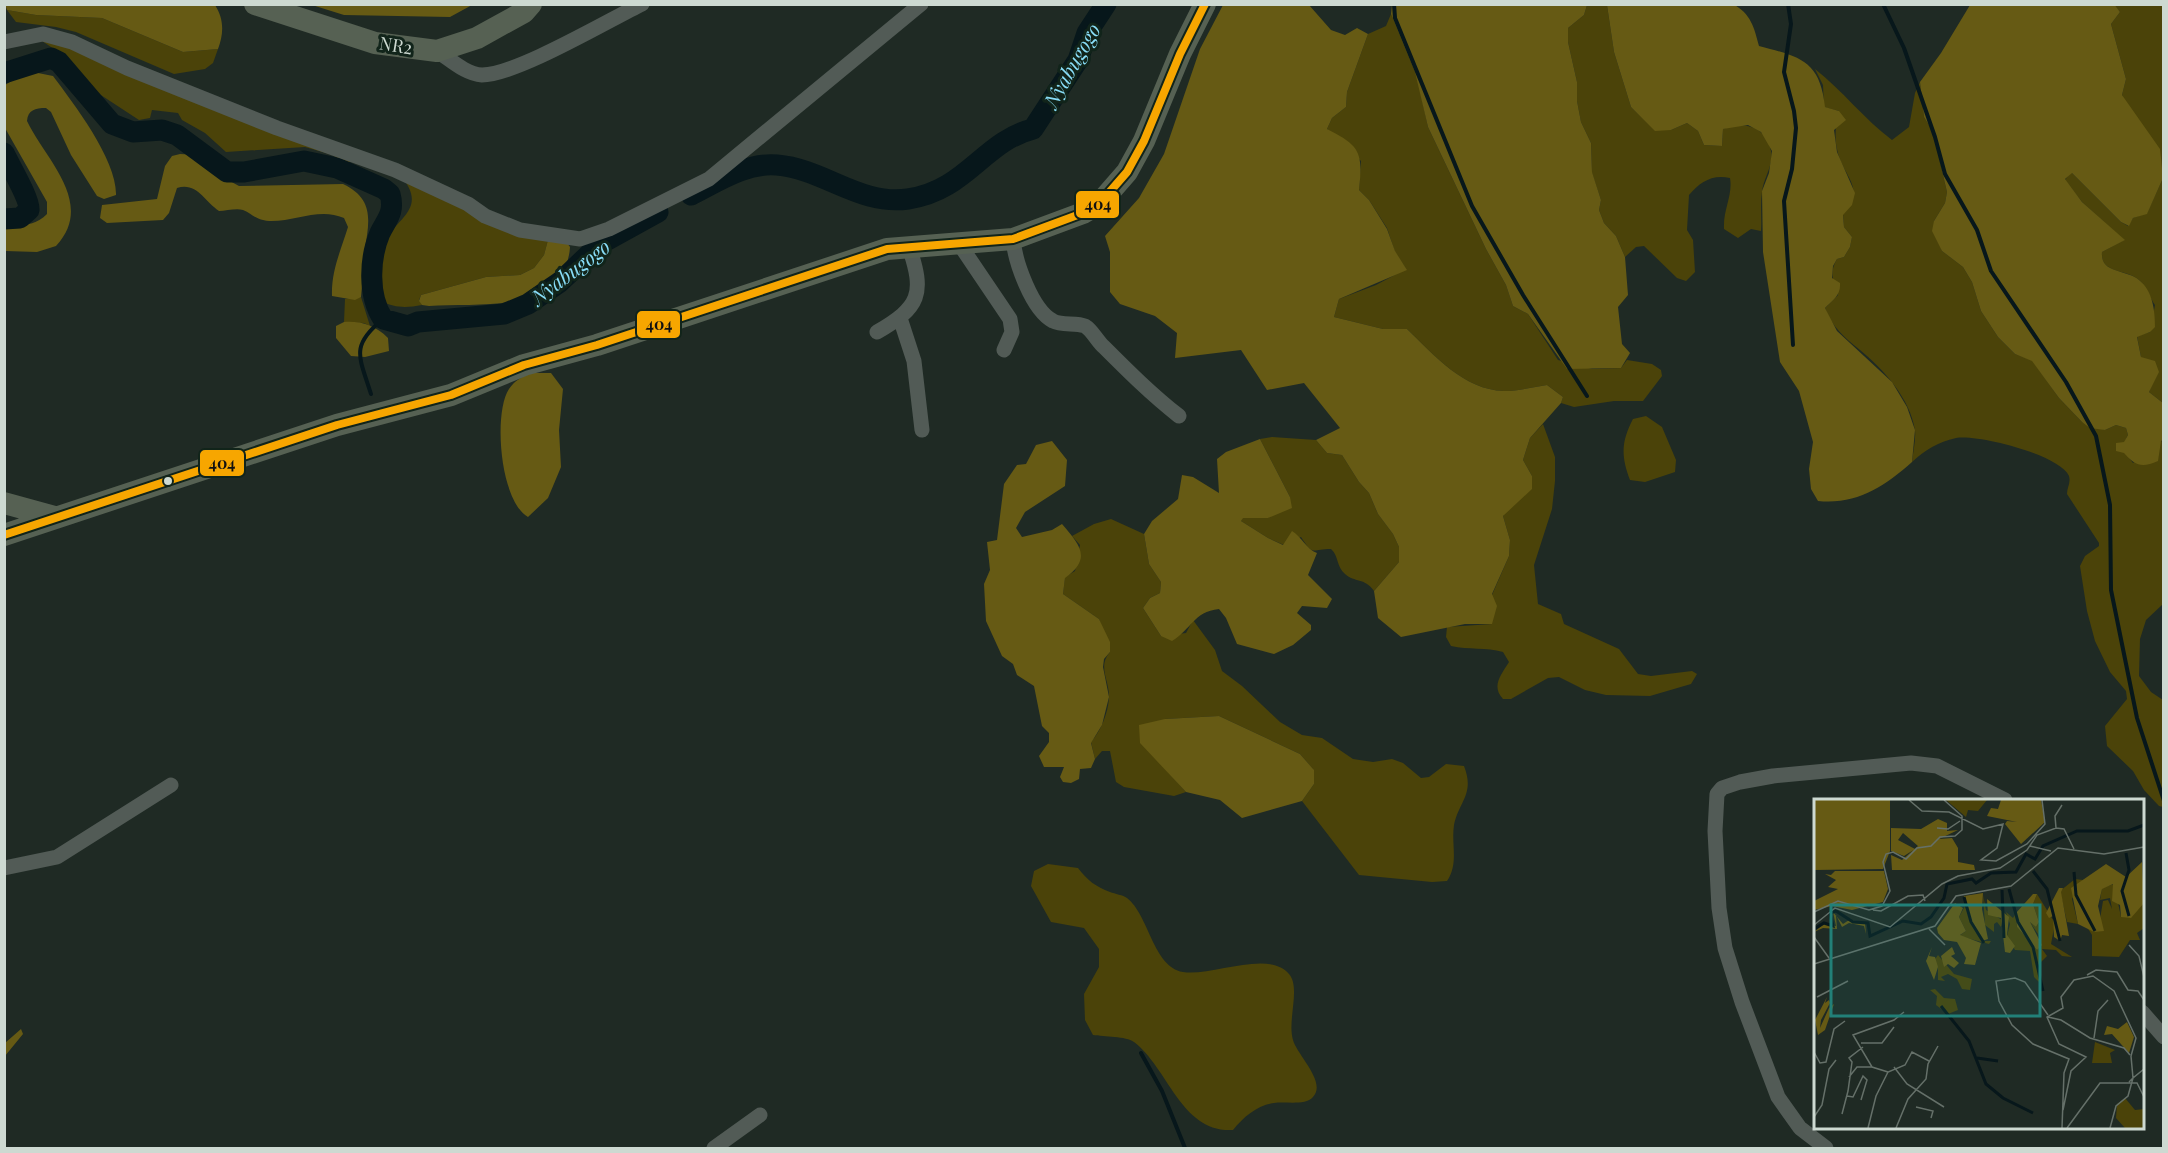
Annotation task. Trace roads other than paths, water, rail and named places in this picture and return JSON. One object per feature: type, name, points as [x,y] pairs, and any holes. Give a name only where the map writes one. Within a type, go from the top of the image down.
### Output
[{"type":"highway","name":"NR2","points":[[255,4],[375,43],[438,51],[477,38],[501,26],[531,4]]},
{"type":"highway","points":[[4,535],[337,425],[451,395],[524,365],[597,345],[887,249],[1013,239],[1083,213],[1100,203],[1127,172],[1144,141],[1180,54],[1205,4]]},
{"type":"highway","points":[[4,503],[56,517]]},
{"type":"street","points":[[438,51],[468,72],[481,75],[496,72],[533,58],[642,4]]},
{"type":"street","points":[[4,42],[43,34],[72,42],[128,69],[277,128],[395,170],[468,204],[485,216],[520,230],[580,239],[609,229],[709,179],[921,4]]},
{"type":"street","points":[[1013,239],[1014,250],[1025,281],[1041,310],[1053,321],[1085,327],[1135,378],[1148,386],[1155,398],[1179,416]]},
{"type":"street","points":[[958,242],[1010,320],[1012,332],[1004,350]]},
{"type":"street","points":[[877,332],[911,309],[919,292],[918,273],[909,247]]},
{"type":"street","points":[[900,318],[914,361],[922,430]]},
{"type":"street","points":[[1826,1149],[1800,1128],[1778,1096],[1742,1002],[1725,948],[1719,908],[1715,841],[1717,794],[1722,788],[1740,782],[1773,776],[1911,763],[1937,766],[2002,799]]},
{"type":"street","points":[[4,868],[57,856],[171,785]]},
{"type":"street","points":[[2144,1014],[2163,1037]]},
{"type":"street","points":[[714,1149],[760,1115]]},
{"type":"waterway","name":"Nyabugogo","points":[[691,195],[732,174],[766,165],[794,168],[811,173],[874,197],[891,200],[928,194],[960,176],[1001,144],[1033,129],[1078,60],[1087,33],[1106,4]]},
{"type":"waterway","points":[[1394,4],[1395,18],[1472,206],[1523,295],[1587,396]]},
{"type":"waterway","points":[[1788,4],[1791,24],[1784,72],[1796,128],[1792,169],[1784,201],[1793,345]]},
{"type":"waterway","points":[[1883,4],[1904,48],[1935,137],[1945,174],[1977,230],[1991,271],[2066,382],[2096,436],[2110,505],[2111,590],[2137,718],[2164,801]]},
{"type":"waterway","name":"Nyabugogo","points":[[4,73],[51,58],[59,62],[112,124],[133,132],[162,130],[177,135],[227,172],[244,172],[304,161],[337,168],[384,189],[390,194],[392,206],[376,243],[372,266],[373,289],[378,310],[383,319],[408,326],[418,322],[504,314],[528,304],[560,282],[600,244],[658,212]]},
{"type":"waterway","name":"Nyabugogo","points":[[4,153],[23,191],[29,210],[20,218],[4,219]]},
{"type":"waterway","points":[[371,394],[360,352],[366,337],[383,319]]},
{"type":"waterway","points":[[1141,1053],[1162,1091],[1185,1148]]}]
